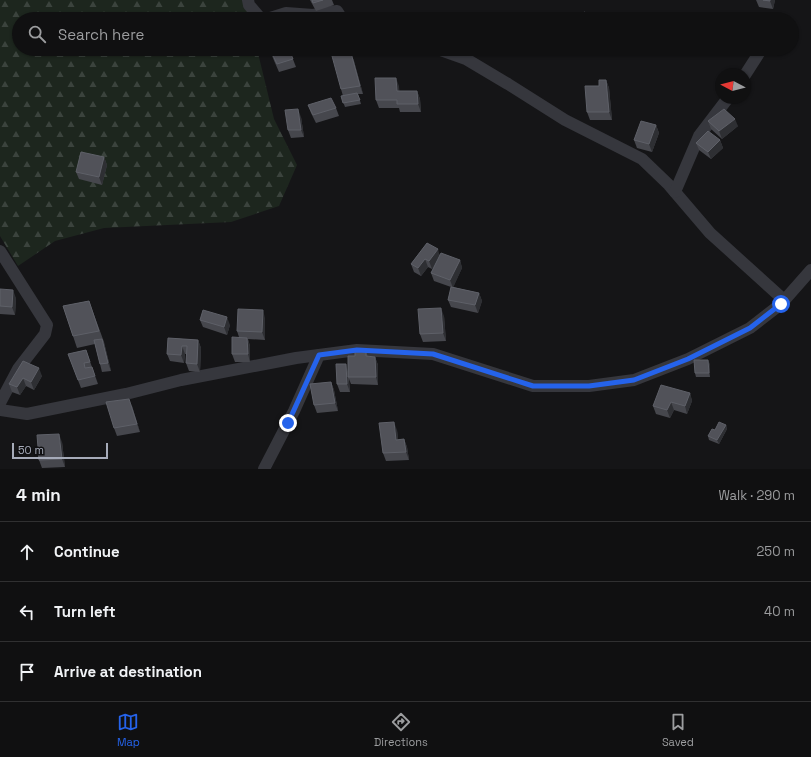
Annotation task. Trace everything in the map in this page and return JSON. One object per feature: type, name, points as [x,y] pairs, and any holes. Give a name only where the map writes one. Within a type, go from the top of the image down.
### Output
[{"type":"street","points":[[248,0],[249,5],[255,12]]},
{"type":"street","points":[[458,56],[466,59],[508,84],[565,120],[642,158],[675,192],[710,233],[784,300]]},
{"type":"street","points":[[749,68],[757,56]]},
{"type":"street","points":[[675,192],[699,136],[723,104]]},
{"type":"street","points":[[0,251],[47,326],[46,334],[18,369],[0,403]]},
{"type":"street","points":[[0,410],[27,414],[126,394],[181,380],[296,358],[357,350],[433,354],[533,386],[589,386],[634,380],[688,359],[750,328],[784,300],[811,270]]},
{"type":"street","points":[[264,469],[294,411],[319,355]]},
{"type":"green space","points":[[0,0],[248,0],[250,12],[12,12],[12,56],[259,56],[274,119],[297,165],[279,206],[231,222],[104,228],[55,241],[18,266],[0,236]]},
{"type":"building","points":[[312,0],[323,0],[313,3]]},
{"type":"building","points":[[273,56],[292,56],[293,59],[277,64]]},
{"type":"building","points":[[332,56],[352,56],[360,86],[341,89]]},
{"type":"building","points":[[375,78],[396,78],[397,91],[417,91],[418,104],[397,104],[397,100],[376,100]]},
{"type":"building","points":[[599,80],[606,80],[609,112],[587,112],[585,86],[599,86]]},
{"type":"building","points":[[357,93],[360,100],[343,103],[341,96]]},
{"type":"building","points":[[331,98],[336,108],[313,115],[308,105]]},
{"type":"building","points":[[298,109],[301,130],[288,130],[285,110]]},
{"type":"building","points":[[724,109],[735,119],[719,131],[708,121]]},
{"type":"building","points":[[641,121],[656,125],[649,144],[634,140]]},
{"type":"building","points":[[708,131],[720,140],[708,152],[696,143]]},
{"type":"building","points":[[81,152],[104,157],[99,177],[76,172]]},
{"type":"building","points":[[427,243],[438,249],[429,261],[425,259],[418,268],[411,264]]},
{"type":"building","points":[[441,253],[460,260],[450,280],[431,273]]},
{"type":"building","points":[[451,287],[479,293],[475,305],[448,300]]},
{"type":"building","points":[[0,289],[13,290],[12,307],[0,306]]},
{"type":"building","points":[[89,301],[99,331],[73,336],[63,306]]},
{"type":"building","points":[[441,308],[443,333],[420,334],[418,309]]},
{"type":"building","points":[[238,309],[263,310],[262,332],[237,331]]},
{"type":"building","points":[[203,310],[227,317],[224,327],[200,320]]},
{"type":"building","points":[[232,337],[247,338],[248,354],[232,354]]},
{"type":"building","points":[[168,338],[198,340],[197,364],[186,363],[187,346],[182,346],[181,355],[167,354]]},
{"type":"building","points":[[102,339],[108,363],[100,364],[94,340]]},
{"type":"building","points":[[86,350],[90,362],[84,363],[85,368],[92,367],[95,376],[78,380],[68,354]]},
{"type":"building","points":[[355,351],[366,351],[366,356],[375,357],[376,377],[348,377],[348,356],[355,356]]},
{"type":"building","points":[[694,360],[708,360],[709,373],[695,373]]},
{"type":"building","points":[[23,361],[39,368],[31,382],[23,378],[17,387],[9,384]]},
{"type":"building","points":[[336,364],[346,364],[347,384],[337,384]]},
{"type":"building","points":[[331,382],[335,403],[314,405],[310,384]]},
{"type":"building","points":[[661,385],[690,393],[685,406],[671,402],[667,410],[653,406]]},
{"type":"building","points":[[129,399],[137,424],[114,428],[106,402]]},
{"type":"building","points":[[394,422],[396,440],[404,439],[406,452],[383,453],[379,423]]},
{"type":"building","points":[[719,422],[726,425],[717,440],[708,436],[712,429],[715,430]]},
{"type":"building","points":[[59,434],[62,459],[39,460],[37,435]]},
{"type":"route","points":[[288,423],[319,355],[357,350],[433,354],[533,386],[589,386],[634,380],[688,359],[750,328],[781,304]]}]
